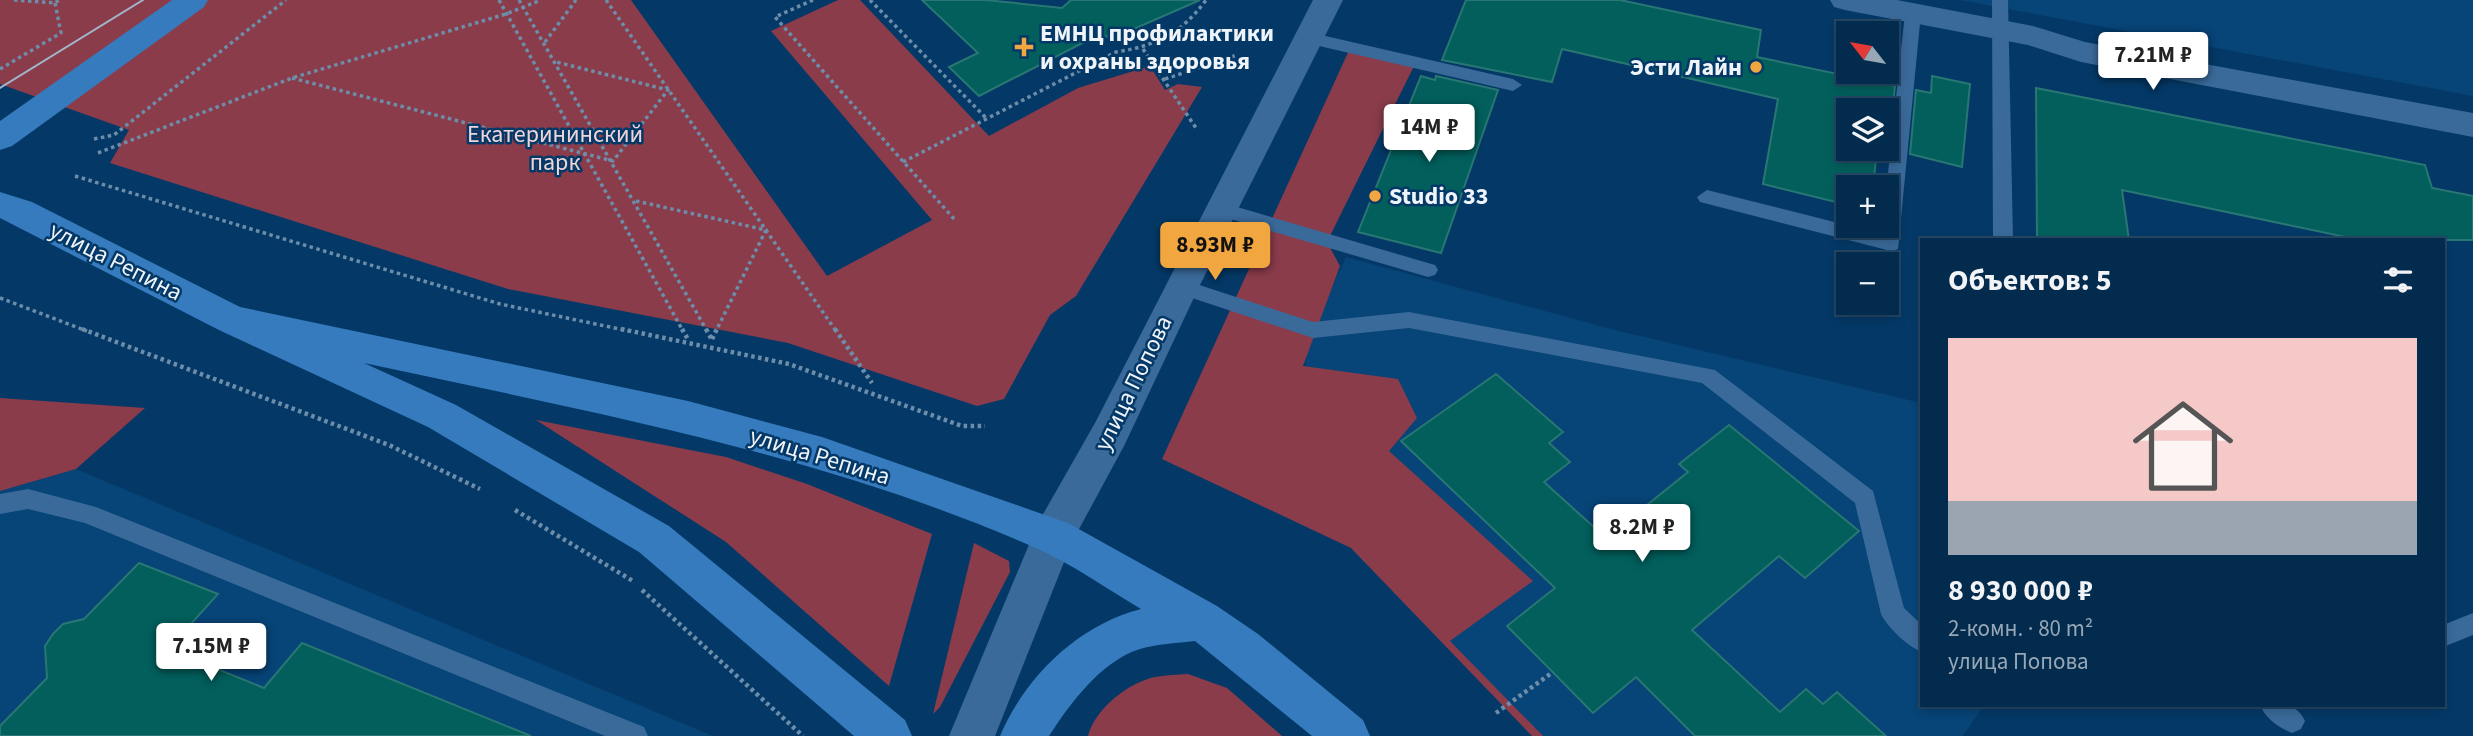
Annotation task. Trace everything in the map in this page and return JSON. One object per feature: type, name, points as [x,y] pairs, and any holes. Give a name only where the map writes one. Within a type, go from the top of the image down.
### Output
[{"type":"main road","points":[[0,138],[193,0]]},
{"type":"main road","name":"улица Репина","points":[[0,205],[20,211],[232,320],[442,416],[654,540],[889,736]]},
{"type":"main road","name":"улица Репина","points":[[232,320],[688,417],[821,454],[956,499],[1053,536],[1201,620],[1242,649],[1347,736]]},
{"type":"main road","points":[[1023,736],[1040,705],[1085,659],[1135,630],[1201,620]]},
{"type":"street","name":"улица Попова","points":[[972,736],[1053,536],[1110,434],[1220,209],[1328,0]]},
{"type":"street","points":[[1845,0],[1913,13],[2000,15],[2081,52],[2473,125]]},
{"type":"lane","points":[[1707,197],[1891,244],[1913,13]]},
{"type":"lane","points":[[2000,15],[2003,238]]},
{"type":"lane","points":[[1308,38],[1513,85]]},
{"type":"lane","points":[[1220,209],[1428,270]]},
{"type":"lane","points":[[1181,287],[1313,330],[1409,320],[1708,376],[1866,498],[1893,614],[1920,639]]},
{"type":"lane","points":[[0,504],[28,499],[88,514],[635,736]]},
{"type":"lane","points":[[2445,635],[2473,624]]},
{"type":"lane","points":[[2274,707],[2292,721]]},
{"type":"path","points":[[0,68],[61,33],[57,2],[14,0]]},
{"type":"path","points":[[94,139],[114,135],[286,0]]},
{"type":"path","points":[[499,0],[690,342]]},
{"type":"path","points":[[519,0],[636,201],[712,340],[766,230]]},
{"type":"path","points":[[97,153],[292,78],[506,14],[541,0]]},
{"type":"path","points":[[545,42],[576,0]]},
{"type":"path","points":[[606,0],[872,383]]},
{"type":"path","points":[[813,0],[775,17],[955,220]]},
{"type":"path","points":[[870,0],[986,118]]},
{"type":"path","points":[[903,162],[1116,52],[1143,49],[1171,38],[1189,24],[1206,0]]},
{"type":"path","points":[[1143,49],[1196,128]]},
{"type":"path","points":[[1165,79],[1237,55]]},
{"type":"path","points":[[556,62],[668,90]]},
{"type":"path","points":[[292,78],[613,161]]},
{"type":"path","points":[[613,161],[668,90]]},
{"type":"path","points":[[75,176],[500,304],[789,364],[962,426],[985,426]]},
{"type":"path","points":[[636,201],[766,230]]},
{"type":"path","points":[[0,298],[389,444],[483,490]]},
{"type":"path","points":[[506,504],[632,581],[803,736]]},
{"type":"path","points":[[1496,713],[1553,672]]},
{"type":"shaded area","points":[[1960,0],[2473,0],[2473,96]]},
{"type":"shaded area","points":[[1346,257],[1611,329],[1920,403],[1920,707],[1983,707],[1963,736],[1532,736],[1292,487],[1307,353],[1313,330]]},
{"type":"shaded area","points":[[76,469],[713,736],[0,736],[0,491]]},
{"type":"green space","name":"Екатерининский парк","points":[[0,0],[631,0],[827,276],[932,220],[771,31],[838,0],[860,0],[989,136],[1078,88],[1150,66],[1165,90],[1178,84],[1202,87],[1076,296],[1050,315],[1004,399],[977,406],[788,343],[508,289],[110,163],[129,130],[0,84]]},
{"type":"green space","points":[[1351,46],[1416,62],[1327,242],[1340,266],[1303,366],[1398,379],[1417,418],[1389,451],[1533,581],[1450,641],[1543,736],[1532,736],[1351,548],[1162,459]]},
{"type":"green space","points":[[0,398],[145,408],[76,469],[0,491]]},
{"type":"green space","points":[[536,420],[726,457],[807,484],[932,534],[889,686],[726,542]]},
{"type":"green space","points":[[974,543],[1009,561],[1010,572],[940,707],[933,714]]},
{"type":"green space","points":[[1188,674],[1227,688],[1282,736],[1088,736],[1096,718],[1110,702],[1127,689],[1150,678]]},
{"type":"building","name":"ЕМНЦ профилактики и охраны здоровья","points":[[922,0],[986,0],[1062,8],[1071,0],[1200,0],[1120,35],[1092,38],[979,96],[949,67],[978,53]]},
{"type":"building","points":[[1466,0],[1620,0],[1761,30],[1757,57],[1836,74],[1836,84],[1895,86],[1894,98],[1836,98],[1836,161],[1876,161],[1874,175],[1836,175],[1836,202],[1763,184],[1778,99],[1562,49],[1552,82],[1442,60]]},
{"type":"building","points":[[1421,76],[1435,80],[1436,76],[1498,90],[1441,253],[1358,232]]},
{"type":"building","points":[[1932,76],[1970,84],[1962,167],[1910,154],[1916,90],[1931,93]]},
{"type":"building","points":[[2036,88],[2425,165],[2432,188],[2473,196],[2473,240],[2350,238],[2122,190],[2129,238],[2037,238]]},
{"type":"building","points":[[1496,374],[1563,432],[1549,443],[1570,462],[1544,482],[1606,538],[1688,472],[1679,464],[1729,425],[1859,531],[1805,578],[1779,556],[1692,630],[1780,712],[1806,689],[1823,704],[1837,692],[1886,736],[1695,736],[1636,677],[1593,713],[1507,626],[1555,588],[1401,441]]},
{"type":"building","points":[[139,563],[218,594],[168,649],[264,688],[302,643],[531,736],[0,736],[0,726],[47,678],[45,646],[53,634],[63,624],[84,619]]},
{"type":"tram line","points":[[0,88],[143,0]]},
{"type":"place","name":"ЕМНЦ профилактики и охраны здоровья","points":[[1024,47]]},
{"type":"place","name":"Эсти Лайн","points":[[1756,67]]},
{"type":"place","name":"Studio 33","points":[[1375,196]]}]
